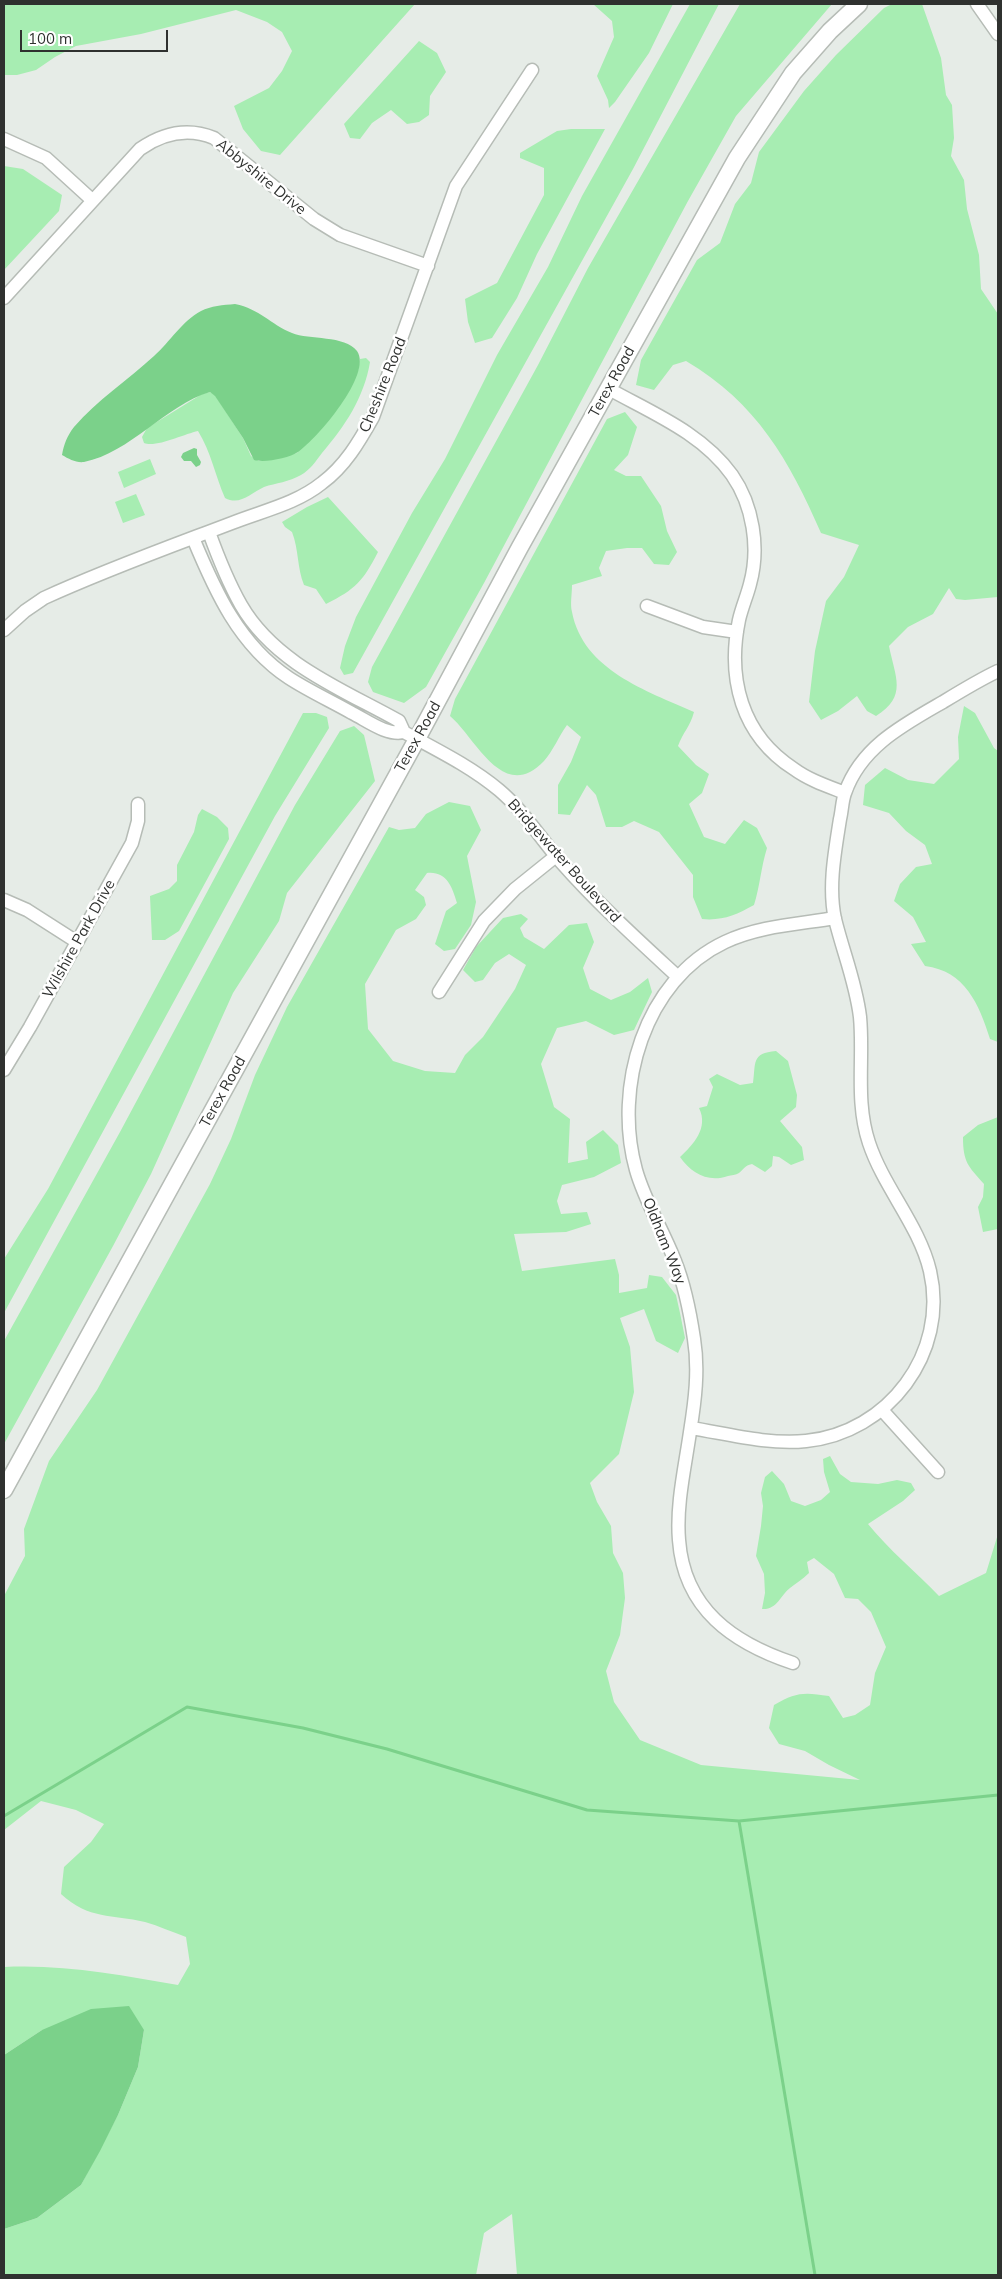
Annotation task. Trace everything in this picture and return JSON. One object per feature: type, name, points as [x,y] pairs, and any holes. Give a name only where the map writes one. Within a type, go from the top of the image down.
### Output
[{"type":"main road","name":"Terex Road","points":[[4,1490],[411,735],[609,390],[661,292],[761,119],[793,73],[825,36],[859,4]]},
{"type":"street","points":[[977,4],[998,34]]},
{"type":"street","name":"Cheshire Road","points":[[4,630],[25,611],[44,598],[193,538],[284,505],[321,485],[338,471],[358,446],[373,417],[456,186],[532,70]]},
{"type":"street","name":"Abbyshire Drive","points":[[4,298],[140,149],[156,139],[176,132],[204,134],[221,143],[314,219],[340,235],[428,266]]},
{"type":"street","points":[[4,139],[46,158],[92,200]]},
{"type":"street","points":[[609,390],[693,436],[723,463],[741,491],[751,520],[754,549],[751,582],[736,632],[734,653],[736,682],[740,700],[757,733],[778,758],[809,779],[845,794]]},
{"type":"street","points":[[209,532],[223,571],[242,607],[260,630],[310,673],[400,721],[411,735]]},
{"type":"street","points":[[193,538],[220,600],[248,640],[266,660],[303,686],[395,734],[411,735]]},
{"type":"street","points":[[647,606],[703,627],[736,632]]},
{"type":"street","points":[[248,640],[260,630]]},
{"type":"street","points":[[691,1428],[783,1442],[804,1442],[845,1432],[869,1420],[882,1410],[907,1384],[920,1363],[930,1334],[933,1297],[930,1272],[919,1242],[869,1142],[860,1097],[860,1017],[855,989],[835,918],[834,866],[845,794],[866,756],[897,728],[998,671]]},
{"type":"street","points":[[303,686],[310,673]]},
{"type":"street","name":"Bridgewater Boulevard","points":[[411,735],[466,766],[522,811],[556,856],[618,921],[678,977]]},
{"type":"street","name":"Wilshire Park Drive","points":[[4,1070],[30,1027],[132,843],[138,821],[138,804]]},
{"type":"street","points":[[439,992],[484,921],[515,889],[556,856]]},
{"type":"street","points":[[4,900],[28,910],[77,942]]},
{"type":"street","name":"Oldham Way","points":[[793,1663],[752,1648],[722,1627],[702,1604],[689,1580],[679,1541],[679,1516],[696,1398],[696,1363],[686,1298],[675,1261],[636,1171],[629,1129],[630,1085],[639,1045],[655,1011],[678,977],[708,951],[726,941],[756,931],[835,918]]},
{"type":"street","points":[[882,1410],[938,1472]]},
{"type":"shaded area","points":[[4,4],[415,4],[280,155],[261,151],[243,129],[234,106],[269,88],[282,71],[292,51],[282,32],[267,22],[236,10],[141,34],[76,46],[36,70],[17,75],[4,75]]},
{"type":"shaded area","points":[[593,4],[673,4],[649,53],[609,108],[608,100],[597,76],[614,37],[612,21]]},
{"type":"shaded area","points":[[690,4],[719,4],[633,169],[353,673],[344,675],[340,668],[345,646],[356,617],[412,513],[445,459],[497,355],[548,267],[582,196]]},
{"type":"shaded area","points":[[740,4],[832,4],[736,116],[688,201],[484,583],[426,687],[404,703],[373,692],[368,682],[372,667],[538,365],[588,268]]},
{"type":"shaded area","points":[[892,4],[922,4],[941,58],[946,95],[952,105],[954,138],[951,156],[964,180],[967,209],[979,255],[981,289],[998,314],[998,597],[956,599],[949,588],[933,614],[908,627],[889,646],[897,685],[896,693],[886,709],[876,716],[867,711],[857,696],[838,711],[821,720],[809,702],[815,651],[826,601],[844,577],[859,545],[821,533],[796,481],[768,435],[733,395],[711,377],[686,361],[673,365],[654,390],[636,385],[641,360],[697,260],[720,243],[735,204],[751,183],[759,152],[804,91],[836,55],[884,8]]},
{"type":"shaded area","points":[[419,41],[437,53],[446,72],[430,96],[429,115],[419,122],[407,124],[391,110],[372,123],[360,139],[350,138],[344,124]]},
{"type":"shaded area","points":[[605,129],[537,254],[517,298],[492,338],[475,343],[468,322],[465,299],[497,283],[544,195],[544,168],[520,158],[520,153],[557,131]]},
{"type":"shaded area","points":[[4,166],[23,169],[62,195],[59,211],[4,270]]},
{"type":"shaded area","points":[[235,304],[251,309],[292,333],[344,342],[357,351],[360,361],[357,375],[350,390],[341,405],[307,445],[298,452],[283,458],[264,461],[254,460],[243,438],[215,396],[210,392],[178,407],[117,449],[101,457],[81,462],[62,455],[69,434],[83,417],[154,356],[188,320],[205,309]]},
{"type":"shaded area","points":[[366,358],[370,362],[358,399],[346,422],[313,465],[296,477],[264,487],[241,500],[225,498],[198,431],[156,444],[144,443],[142,437],[147,428],[202,394],[210,392],[215,395],[243,438],[251,456],[259,461],[297,453],[358,371],[360,359]]},
{"type":"shaded area","points":[[625,412],[637,427],[628,455],[614,470],[626,476],[641,476],[661,506],[667,531],[677,552],[669,565],[654,564],[642,548],[606,551],[599,568],[602,576],[572,585],[572,612],[578,632],[589,649],[603,664],[638,686],[694,712],[691,722],[678,746],[696,765],[709,774],[702,793],[689,804],[704,837],[725,844],[744,820],[757,828],[767,848],[754,905],[722,918],[702,919],[693,897],[693,875],[659,832],[634,821],[622,827],[606,827],[596,795],[587,785],[570,815],[558,814],[558,785],[571,762],[581,737],[567,725],[544,761],[529,772],[516,775],[503,771],[491,763],[450,716],[455,699],[607,419]]},
{"type":"shaded area","points":[[194,448],[197,449],[197,455],[201,462],[196,467],[191,461],[184,461],[181,457],[183,453]]},
{"type":"shaded area","points":[[150,459],[156,474],[124,488],[118,472]]},
{"type":"shaded area","points":[[136,494],[145,515],[123,523],[115,502]]},
{"type":"shaded area","points":[[328,497],[378,552],[368,570],[352,589],[326,604],[316,589],[304,585],[292,532],[282,522]]},
{"type":"shaded area","points":[[964,706],[975,713],[994,748],[998,751],[998,1042],[990,1039],[975,1002],[960,982],[939,969],[925,966],[911,944],[926,942],[913,917],[894,901],[900,884],[916,867],[932,864],[925,845],[906,831],[889,813],[863,805],[865,785],[885,768],[908,780],[934,784],[959,759],[958,737]]},
{"type":"shaded area","points":[[303,713],[316,713],[327,717],[329,728],[275,816],[4,1313],[4,1259],[48,1189]]},
{"type":"shaded area","points":[[354,726],[364,735],[375,781],[287,893],[279,921],[233,993],[151,1174],[4,1444],[4,1341],[120,1132],[295,805],[340,731]]},
{"type":"shaded area","points":[[449,802],[470,806],[481,830],[467,856],[476,902],[471,925],[455,949],[444,951],[435,944],[446,911],[457,903],[453,891],[444,877],[439,874],[427,873],[415,890],[424,897],[426,905],[416,919],[396,930],[365,984],[368,1029],[393,1061],[425,1071],[455,1073],[465,1055],[483,1037],[515,989],[526,965],[509,954],[495,963],[483,980],[475,982],[463,970],[476,947],[503,918],[521,914],[528,919],[520,928],[524,937],[544,949],[569,925],[587,923],[594,942],[583,968],[590,989],[611,1000],[630,992],[648,978],[652,992],[634,1030],[614,1035],[586,1021],[557,1028],[541,1064],[554,1107],[570,1119],[568,1163],[588,1159],[586,1142],[603,1130],[618,1145],[621,1163],[594,1177],[562,1185],[557,1201],[561,1214],[587,1212],[591,1224],[566,1232],[514,1234],[522,1271],[615,1259],[619,1275],[619,1293],[647,1288],[649,1275],[662,1277],[676,1295],[685,1338],[678,1353],[656,1341],[644,1309],[620,1318],[630,1347],[634,1392],[619,1454],[590,1483],[597,1502],[611,1526],[613,1553],[623,1573],[625,1598],[620,1635],[606,1671],[614,1702],[640,1740],[701,1765],[860,1780],[805,1751],[779,1744],[769,1728],[774,1705],[794,1695],[813,1694],[829,1696],[843,1718],[855,1715],[870,1705],[875,1673],[886,1647],[871,1612],[858,1599],[845,1598],[834,1574],[814,1558],[807,1562],[809,1573],[790,1588],[775,1605],[762,1609],[765,1593],[764,1574],[756,1556],[763,1506],[761,1493],[765,1477],[772,1471],[784,1484],[791,1501],[805,1506],[821,1500],[830,1492],[824,1472],[823,1459],[830,1456],[840,1474],[851,1482],[878,1484],[897,1480],[911,1483],[915,1490],[903,1501],[868,1524],[939,1596],[986,1573],[998,1534],[998,2275],[517,2275],[512,2214],[484,2233],[476,2275],[4,2275],[4,2229],[37,2218],[81,2185],[118,2115],[138,2067],[144,2030],[42,2030],[4,2055],[4,1967],[70,1969],[178,1985],[190,1964],[186,1937],[145,1922],[91,1912],[71,1902],[61,1894],[64,1867],[91,1842],[104,1824],[76,1810],[41,1801],[4,1830],[4,1596],[25,1556],[24,1529],[49,1461],[97,1390],[210,1184],[231,1139],[255,1075],[287,1007],[389,827],[399,830],[415,828],[426,814]]},
{"type":"shaded area","points":[[202,809],[217,817],[228,828],[229,839],[179,931],[165,940],[152,940],[150,896],[169,889],[177,881],[177,865],[194,832],[198,815]]},
{"type":"shaded area","points":[[776,1051],[788,1061],[797,1095],[796,1107],[780,1121],[802,1147],[804,1160],[791,1165],[779,1157],[773,1156],[772,1166],[765,1172],[752,1164],[746,1166],[738,1174],[721,1178],[707,1177],[689,1168],[680,1157],[690,1147],[701,1129],[702,1115],[699,1108],[707,1106],[713,1087],[709,1079],[717,1074],[740,1085],[753,1083],[756,1060],[762,1054]]},
{"type":"shaded area","points":[[998,1117],[998,1229],[983,1232],[978,1207],[983,1197],[984,1184],[967,1163],[963,1137],[978,1125]]},
{"type":"shaded area","points":[[129,2006],[144,2030],[138,2067],[118,2115],[81,2185],[37,2218],[4,2229],[4,2055],[42,2030],[91,2009]]},
{"type":"waterway","points":[[4,1816],[187,1707],[303,1728],[387,1749],[587,1810],[739,1821],[998,1795]]},
{"type":"waterway","points":[[739,1821],[815,2275]]}]
